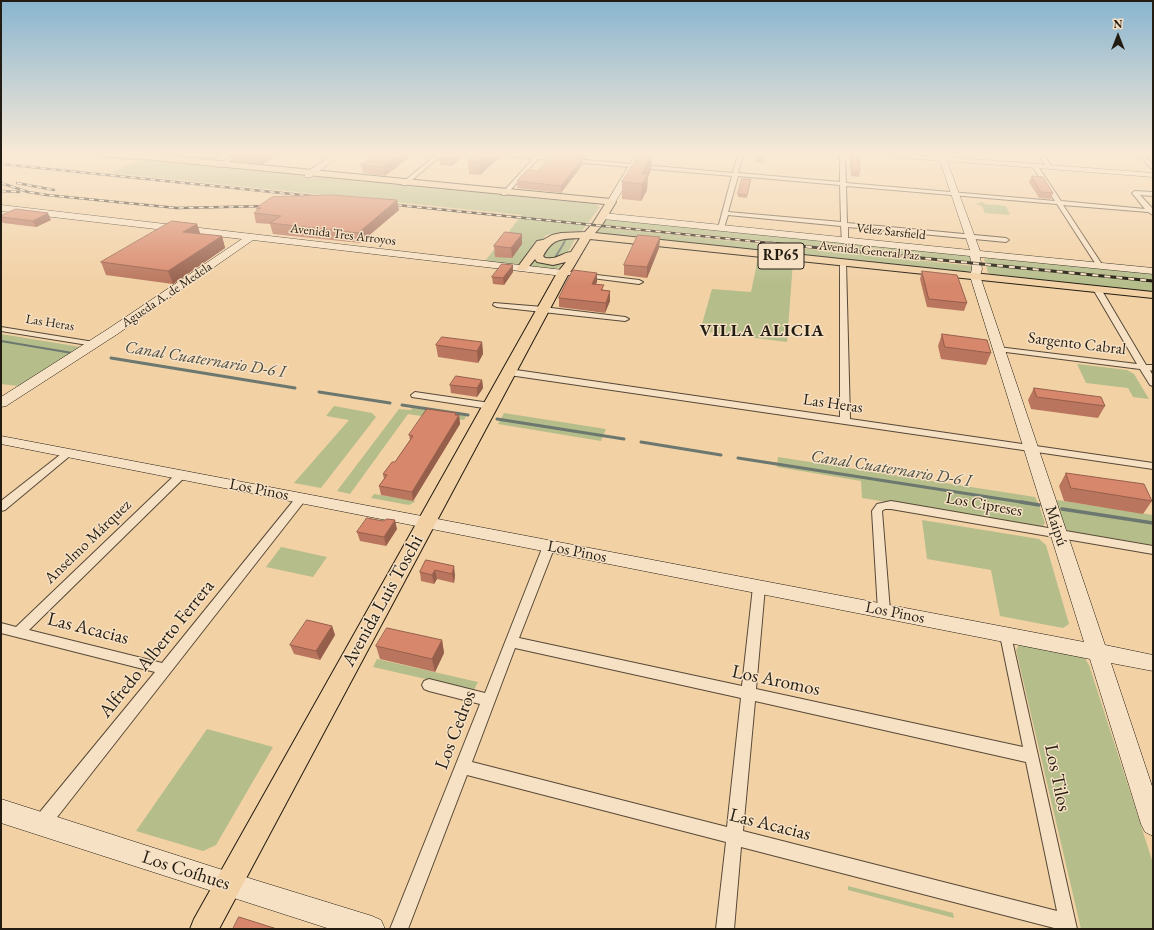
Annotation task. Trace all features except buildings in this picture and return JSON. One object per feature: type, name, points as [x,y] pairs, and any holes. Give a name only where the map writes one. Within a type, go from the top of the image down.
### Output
[{"type":"main road","points":[[541,197],[608,203]]},
{"type":"main road","points":[[550,197],[608,203]]},
{"type":"main road","name":"Avenida Luis Toschi","points":[[204,929],[563,273],[568,268],[584,235],[597,225],[603,216],[608,203]]},
{"type":"main road","name":"Avenida Luis Toschi","points":[[563,273],[562,268],[570,255],[602,209],[608,203]]},
{"type":"main road","points":[[522,268],[547,236],[564,232],[584,235]]},
{"type":"main road","name":"RP65","points":[[570,255],[562,260],[554,262],[543,261],[538,257],[549,240],[553,237],[563,235],[584,235]]},
{"type":"main road","name":"Avenida General Paz","points":[[584,235],[1153,295]]},
{"type":"street","points":[[608,203],[612,197]]},
{"type":"street","points":[[721,228],[730,197]]},
{"type":"street","points":[[843,197],[845,240]]},
{"type":"street","name":"Maipú","points":[[956,197],[976,253],[975,258],[998,349],[1153,824]]},
{"type":"street","points":[[999,197],[1152,212]]},
{"type":"street","points":[[1056,197],[1100,266]]},
{"type":"street","points":[[1139,197],[1152,212]]},
{"type":"street","name":"Avenida Tres Arroyos","points":[[1,208],[563,273]]},
{"type":"street","points":[[725,213],[1006,240]]},
{"type":"street","name":"Vélez Sarsfield","points":[[603,216],[1153,271]]},
{"type":"street","name":"Agueda A. de Medela","points":[[1,403],[94,344],[251,237]]},
{"type":"street","points":[[843,263],[845,421]]},
{"type":"street","points":[[563,273],[639,282]]},
{"type":"street","points":[[1097,289],[1153,383]]},
{"type":"street","points":[[497,305],[625,319]]},
{"type":"street","name":"Las Heras","points":[[1,329],[94,344]]},
{"type":"street","name":"Sargento Cabral","points":[[998,349],[1153,368]]},
{"type":"street","name":"Las Heras","points":[[509,372],[1153,466]]},
{"type":"street","points":[[1,388],[19,391]]},
{"type":"street","points":[[415,395],[490,406]]},
{"type":"street","name":"Los Pinos","points":[[1,440],[1153,663]]},
{"type":"street","points":[[1,507],[68,453]]},
{"type":"street","name":"Anselmo Márquez","points":[[18,632],[181,475]]},
{"type":"street","name":"Alfredo Alberto Ferrera","points":[[41,824],[302,498]]},
{"type":"street","name":"Los Cipreses","points":[[884,611],[877,511],[880,506],[891,505],[1153,550]]},
{"type":"street","name":"Los Cedros","points":[[399,929],[549,546]]},
{"type":"street","points":[[725,929],[759,587]]},
{"type":"street","name":"Las Acacias","points":[[1,628],[165,669]]},
{"type":"street","name":"Los Tilos","points":[[1006,635],[1069,926]]},
{"type":"street","name":"Los Aromos","points":[[512,642],[1032,756]]},
{"type":"street","points":[[429,686],[489,700]]},
{"type":"street","name":"Las Acacias","points":[[463,767],[1069,926]]},
{"type":"street","name":"Los Coíhues","points":[[1,811],[229,885],[372,929]]},
{"type":"green space","points":[[349,197],[526,197],[594,204],[600,207],[582,231],[560,232],[546,235],[526,260],[518,264],[484,262],[522,215]]},
{"type":"green space","points":[[983,202],[984,204],[1006,206],[1010,215],[985,213],[982,206],[975,204]]},
{"type":"green space","points":[[608,219],[967,255],[971,257],[973,262],[609,225],[607,228],[974,266],[971,271],[960,272],[598,233],[601,225]]},
{"type":"green space","points":[[576,238],[564,256],[544,259],[542,253],[553,239]]},
{"type":"green space","points":[[534,257],[563,262],[559,268],[553,269],[529,266]]},
{"type":"green space","points":[[986,257],[1153,274],[1153,292],[995,275],[988,273],[984,259]]},
{"type":"green space","points":[[758,258],[793,262],[787,342],[700,331],[712,289],[751,292]]},
{"type":"green space","points":[[1,334],[81,347],[19,386],[1,384]]},
{"type":"green space","points":[[1077,364],[1127,370],[1134,374],[1149,399],[1133,397],[1128,388],[1086,383]]},
{"type":"green space","points":[[334,406],[372,413],[376,417],[321,488],[294,483],[349,420],[326,416]]},
{"type":"green space","points":[[412,408],[466,416],[464,420],[430,415],[428,417],[408,414],[350,494],[337,491],[399,409],[411,410]]},
{"type":"green space","points":[[504,413],[606,429],[601,441],[498,424]]},
{"type":"green space","points":[[778,457],[1035,497],[1045,523],[1043,526],[1035,526],[862,498],[861,481],[777,467]]},
{"type":"green space","points":[[374,494],[416,501],[409,505],[371,498]]},
{"type":"green space","points":[[1057,500],[1153,515],[1153,545],[1069,531],[1064,528],[1057,505]]},
{"type":"green space","points":[[922,520],[1039,539],[1046,545],[1069,624],[1063,628],[1000,616],[991,570],[927,559]]},
{"type":"green space","points":[[281,547],[327,557],[313,577],[266,567]]},
{"type":"green space","points":[[1019,645],[1084,657],[1089,665],[1153,863],[1153,929],[1081,929],[1016,650]]},
{"type":"green space","points":[[377,659],[478,682],[474,690],[373,667]]},
{"type":"green space","points":[[207,729],[273,747],[216,845],[203,851],[136,831]]},
{"type":"green space","points":[[848,886],[953,913],[954,918],[848,890]]},
{"type":"waterway","points":[[563,244],[566,239],[571,238]]},
{"type":"waterway","points":[[560,258],[556,256],[564,243]]},
{"type":"waterway","name":"Canal Cuaternario D-6 I","points":[[1,341],[72,353]]},
{"type":"waterway","name":"Canal Cuaternario D-6 I","points":[[111,358],[295,388]]},
{"type":"waterway","name":"Canal Cuaternario D-6 I","points":[[319,392],[390,403]]},
{"type":"waterway","name":"Canal Cuaternario D-6 I","points":[[402,405],[468,415]]},
{"type":"waterway","name":"Canal Cuaternario D-6 I","points":[[497,419],[624,439]]},
{"type":"waterway","name":"Canal Cuaternario D-6 I","points":[[641,442],[721,455]]},
{"type":"waterway","name":"Canal Cuaternario D-6 I","points":[[738,458],[1027,503]]},
{"type":"waterway","name":"Canal Cuaternario D-6 I","points":[[1021,502],[1027,503]]},
{"type":"waterway","name":"Canal Cuaternario D-6 I","points":[[1027,503],[1039,505]]},
{"type":"waterway","name":"Canal Cuaternario D-6 I","points":[[1062,509],[1153,523]]},
{"type":"railway","points":[[71,197],[177,208],[270,206]]},
{"type":"railway","points":[[387,204],[777,244]]},
{"type":"railway","points":[[770,243],[777,244]]},
{"type":"railway","points":[[777,244],[1153,281]]},
{"type":"district","name":"VILLA ALICIA","points":[[762,331]]}]
